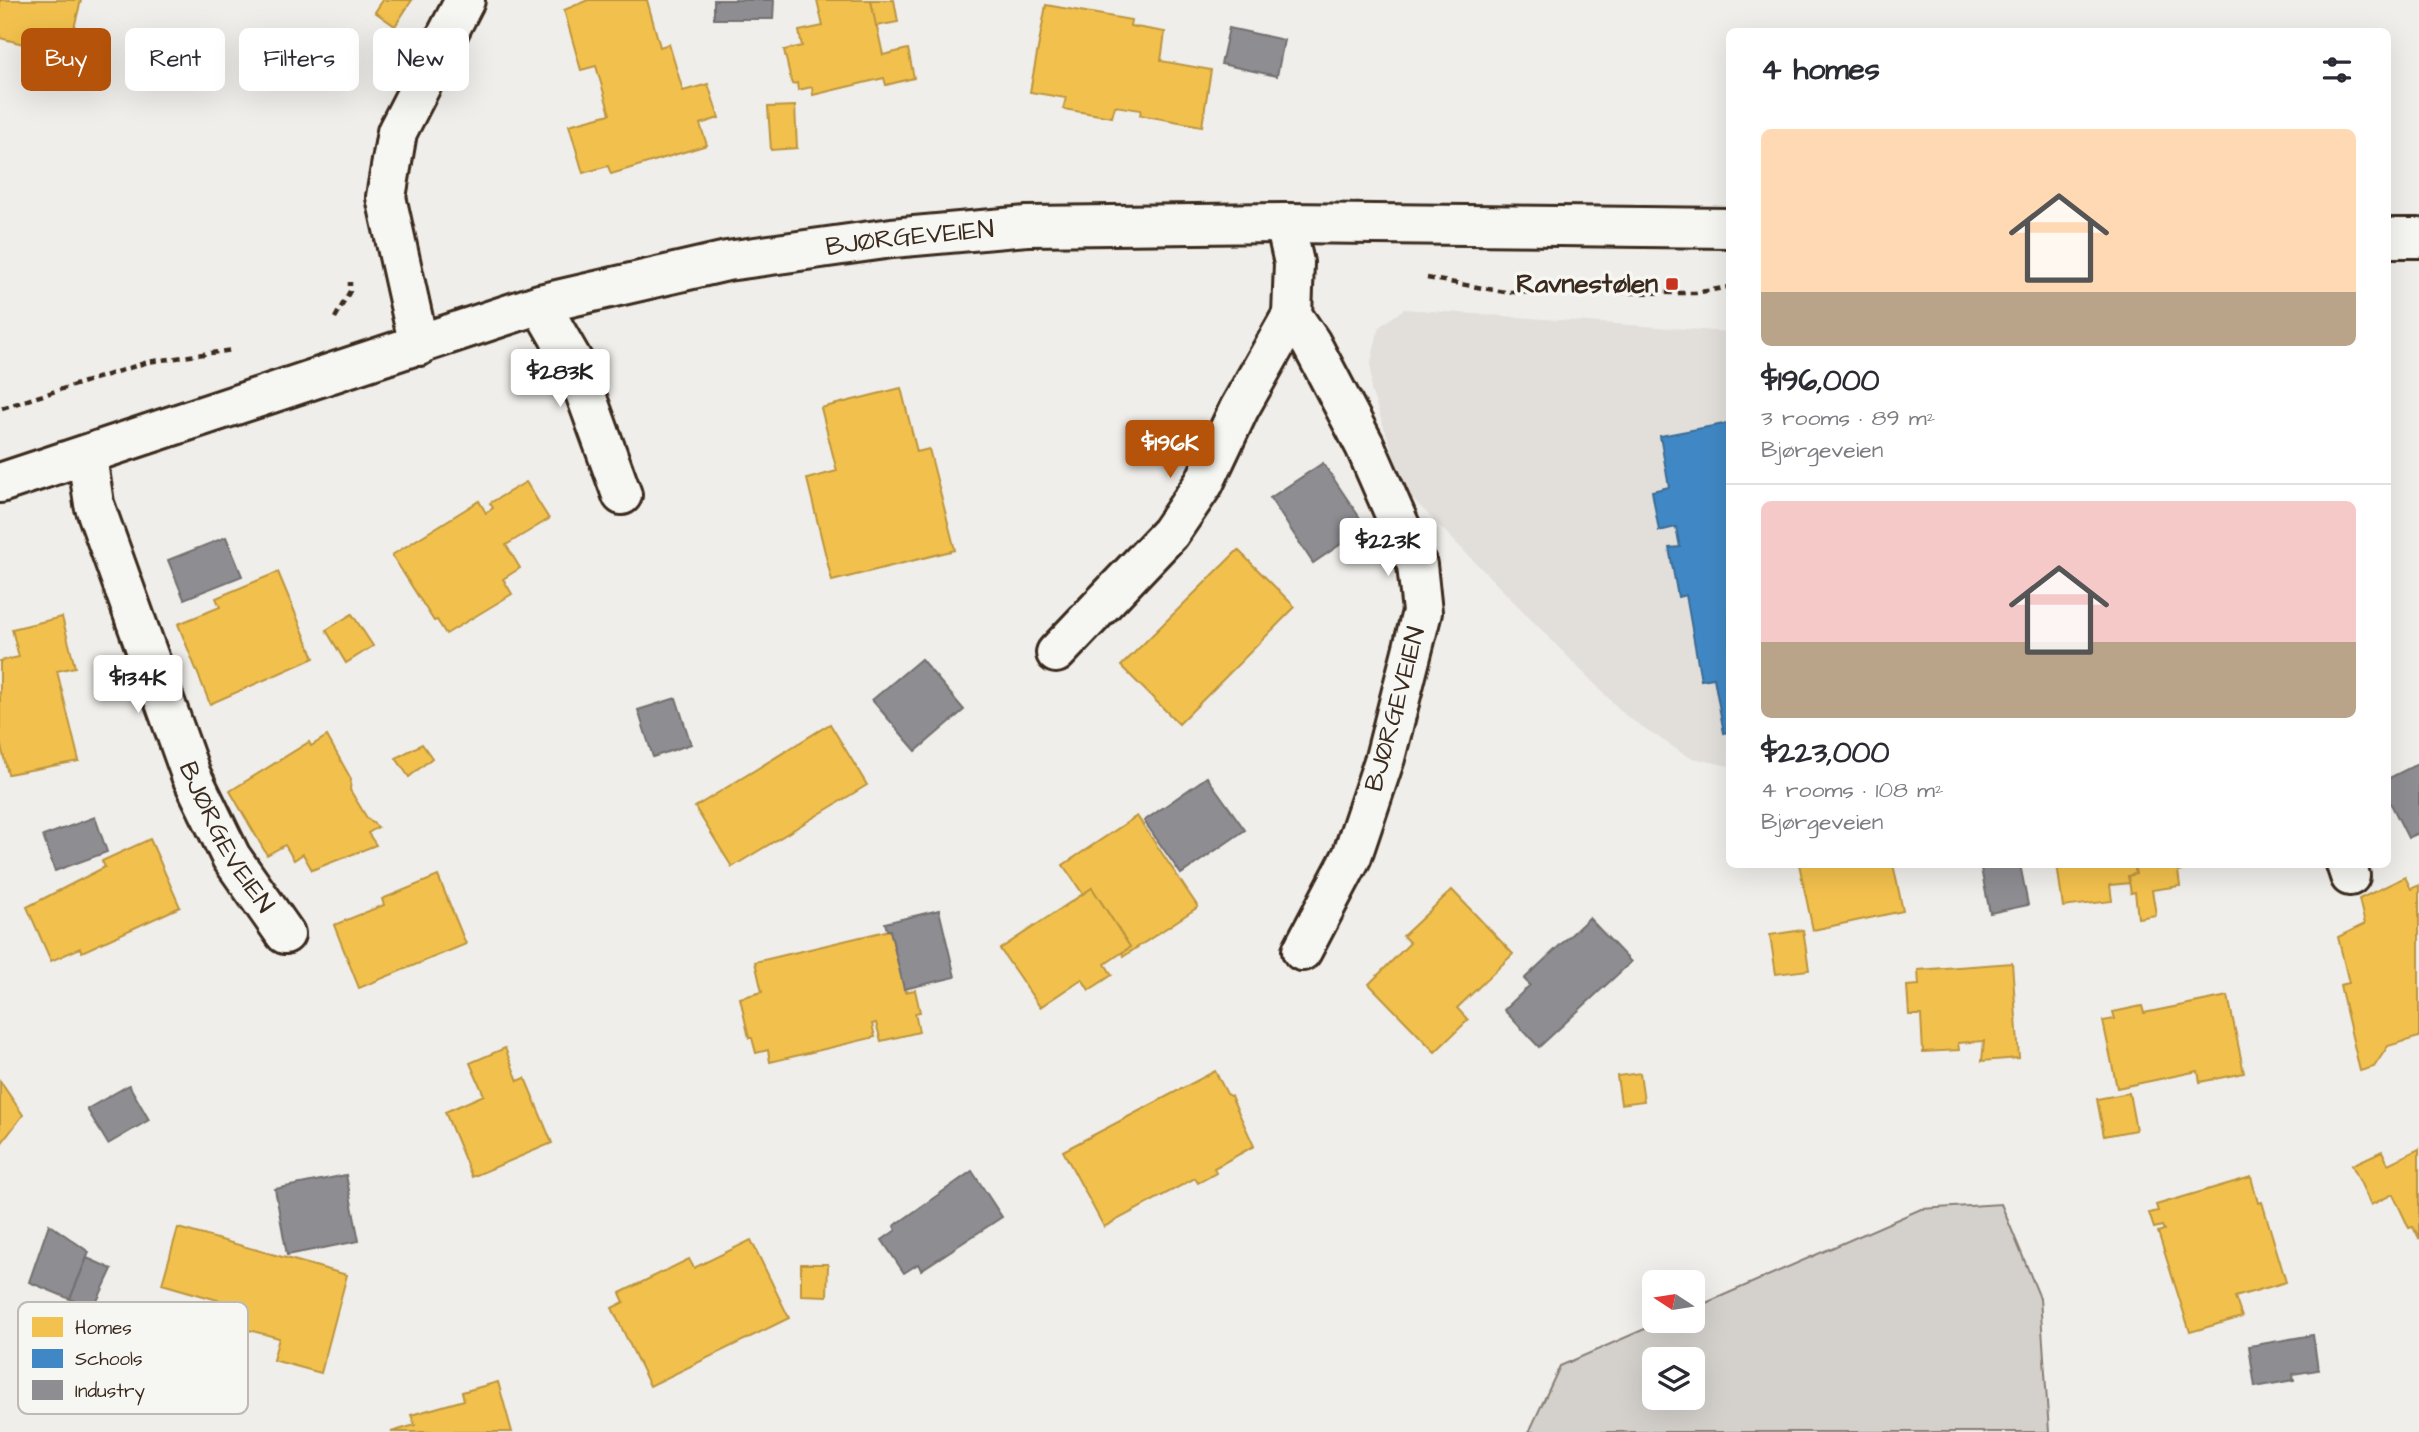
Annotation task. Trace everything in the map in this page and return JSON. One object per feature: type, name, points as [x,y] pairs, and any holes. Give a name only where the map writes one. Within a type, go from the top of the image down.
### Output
[{"type":"street","points":[[419,346],[405,296],[386,197],[397,132],[465,0]]},
{"type":"street","points":[[1056,653],[1177,523],[1204,483],[1244,398],[1292,315],[1294,263],[1285,223]]},
{"type":"street","name":"BJØRGEVEIEN","points":[[0,483],[540,304],[727,261],[892,238],[1027,226],[1285,223],[1726,228]]},
{"type":"street","points":[[2391,238],[2419,238]]},
{"type":"street","points":[[540,304],[575,365],[622,495]]},
{"type":"street","name":"BJØRGEVEIEN","points":[[1292,315],[1311,343],[1371,458],[1417,565],[1422,612],[1385,758],[1352,856],[1302,951]]},
{"type":"street","name":"BJØRGEVEIEN","points":[[86,456],[94,504],[191,775],[230,857],[285,934]]},
{"type":"path","points":[[1423,277],[1505,292],[1695,293],[1726,288]]},
{"type":"path","points":[[332,324],[350,291],[350,278]]},
{"type":"path","points":[[2,408],[148,362],[237,349]]},
{"type":"shaded area","points":[[1404,309],[1726,332],[1726,765],[1688,757],[1626,716],[1407,493],[1371,390],[1371,362],[1379,327]]},
{"type":"shaded area","points":[[2001,1204],[2040,1298],[2049,1432],[1529,1432],[1560,1366],[1642,1330],[1642,1334],[1704,1334],[1705,1303],[1921,1209]]},
{"type":"building: Homes","points":[[0,0],[81,0],[74,28],[21,28],[21,43],[0,38]]},
{"type":"building: Homes","points":[[383,0],[412,0],[395,26],[375,12]]},
{"type":"building: Homes","points":[[588,0],[647,0],[660,47],[669,44],[683,91],[708,84],[719,118],[700,124],[707,145],[611,174],[608,166],[583,173],[569,125],[610,114],[596,66],[581,70],[564,10]]},
{"type":"building: Homes","points":[[817,0],[871,0],[883,55],[908,49],[914,78],[886,85],[884,78],[813,95],[812,87],[798,90],[797,83],[792,84],[784,50],[802,46],[799,31],[823,26]]},
{"type":"building: Homes","points":[[871,0],[894,0],[898,22],[876,26]]},
{"type":"building: Homes","points":[[1046,5],[1131,20],[1130,26],[1165,32],[1161,61],[1211,70],[1202,126],[1140,115],[1141,110],[1115,106],[1112,117],[1063,109],[1066,98],[1030,92]]},
{"type":"building: Homes","points":[[795,106],[797,148],[771,150],[768,107]]},
{"type":"building: Homes","points":[[901,388],[917,452],[929,449],[955,550],[832,581],[807,479],[837,471],[821,408]]},
{"type":"building: Homes","points":[[526,482],[549,519],[506,545],[520,568],[503,579],[512,594],[446,634],[437,620],[434,621],[392,555],[479,501],[486,513],[493,508],[490,503]]},
{"type":"building: Homes","points":[[1238,550],[1295,607],[1179,724],[1121,666]]},
{"type":"building: Homes","points":[[278,572],[314,658],[210,704],[178,624],[220,607],[216,598]]},
{"type":"building: Homes","points":[[352,614],[373,646],[346,663],[326,630]]},
{"type":"building: Homes","points":[[62,617],[75,667],[57,671],[79,761],[8,774],[0,742],[0,661],[19,657],[12,629]]},
{"type":"building: Homes","points":[[830,724],[867,785],[732,867],[695,807]]},
{"type":"building: Homes","points":[[327,736],[351,779],[350,790],[367,818],[378,827],[368,833],[376,845],[312,870],[303,854],[294,860],[285,845],[267,855],[230,791],[309,742],[311,746]]},
{"type":"building: Homes","points":[[422,744],[432,758],[409,777],[396,758]]},
{"type":"building: Homes","points":[[1137,816],[1198,907],[1124,956],[1122,953],[1130,947],[1092,888],[1083,894],[1063,865]]},
{"type":"building: Homes","points":[[150,839],[180,907],[82,952],[80,948],[51,961],[27,907],[105,867],[102,861]]},
{"type":"building: Homes","points":[[1800,868],[1894,868],[1903,911],[1813,930]]},
{"type":"building: Homes","points":[[2058,868],[2135,868],[2136,874],[2128,876],[2130,883],[2110,885],[2112,901],[2063,907]]},
{"type":"building: Homes","points":[[2135,868],[2198,868],[2178,871],[2180,886],[2152,890],[2156,915],[2138,918],[2135,892],[2131,893],[2128,876],[2136,874]]},
{"type":"building: Homes","points":[[438,876],[466,944],[359,988],[334,925],[384,905],[382,899]]},
{"type":"building: Homes","points":[[2405,877],[2411,889],[2419,885],[2419,1037],[2388,1046],[2374,1067],[2360,1071],[2340,985],[2349,983],[2338,937],[2365,924],[2359,899]]},
{"type":"building: Homes","points":[[1092,888],[1130,947],[1105,964],[1112,975],[1089,990],[1082,979],[1040,1007],[1000,949]]},
{"type":"building: Homes","points":[[1452,890],[1513,954],[1457,1008],[1468,1020],[1435,1052],[1369,984],[1410,943],[1403,936]]},
{"type":"building: Homes","points":[[890,930],[905,992],[915,990],[920,1012],[915,1013],[919,1032],[881,1041],[876,1023],[872,1024],[875,1037],[770,1062],[768,1050],[756,1053],[752,1038],[749,1038],[740,998],[762,992],[755,962]]},
{"type":"building: Homes","points":[[1803,930],[1809,970],[1776,974],[1770,935]]},
{"type":"building: Homes","points":[[2012,963],[2019,1058],[1982,1061],[1984,1041],[1958,1043],[1959,1050],[1923,1052],[1921,1015],[1909,1015],[1907,986],[1919,985],[1918,970]]},
{"type":"building: Homes","points":[[2228,996],[2244,1073],[2200,1082],[2198,1071],[2117,1088],[2103,1021],[2115,1019],[2113,1012],[2142,1006],[2144,1013]]},
{"type":"building: Homes","points":[[505,1048],[518,1081],[525,1078],[552,1143],[472,1177],[445,1112],[484,1095],[470,1063]]},
{"type":"building: Homes","points":[[1215,1071],[1227,1094],[1231,1096],[1254,1146],[1214,1168],[1216,1173],[1198,1183],[1195,1178],[1104,1227],[1063,1151]]},
{"type":"building: Homes","points":[[1640,1073],[1644,1101],[1621,1104],[1617,1076]]},
{"type":"building: Homes","points":[[0,1081],[23,1115],[0,1145]]},
{"type":"building: Homes","points":[[2129,1093],[2136,1130],[2104,1136],[2097,1099]]},
{"type":"building: Homes","points":[[2419,1149],[2419,1239],[2413,1227],[2409,1228],[2393,1194],[2371,1205],[2352,1165],[2382,1151],[2388,1164]]},
{"type":"building: Homes","points":[[2251,1177],[2258,1203],[2262,1202],[2286,1282],[2235,1297],[2242,1317],[2190,1332],[2158,1232],[2164,1230],[2162,1226],[2154,1228],[2149,1213],[2158,1211],[2156,1205]]},
{"type":"building: Homes","points":[[178,1228],[347,1275],[321,1373],[273,1360],[279,1338],[248,1330],[248,1302],[221,1302],[162,1284]]},
{"type":"building: Homes","points":[[751,1240],[789,1318],[650,1386],[612,1308],[624,1302],[620,1293],[689,1259],[694,1268]]},
{"type":"building: Homes","points":[[801,1264],[828,1264],[827,1296],[801,1295]]},
{"type":"building: Homes","points":[[498,1382],[512,1432],[391,1432],[415,1425],[411,1415],[464,1400],[462,1392]]},
{"type":"building: Schools","points":[[1726,424],[1726,733],[1714,678],[1701,680],[1686,595],[1678,597],[1669,548],[1680,547],[1676,527],[1659,531],[1652,491],[1669,487],[1660,436]]},
{"type":"building: Industry","points":[[714,0],[774,0],[773,19],[714,19]]},
{"type":"building: Industry","points":[[1229,28],[1284,40],[1277,76],[1221,64]]},
{"type":"building: Industry","points":[[1323,463],[1366,527],[1313,563],[1270,498]]},
{"type":"building: Industry","points":[[226,537],[242,576],[184,599],[168,560]]},
{"type":"building: Industry","points":[[921,659],[964,710],[916,751],[872,700]]},
{"type":"building: Industry","points":[[676,698],[691,744],[653,757],[638,710]]},
{"type":"building: Industry","points":[[2419,763],[2419,833],[2408,838],[2391,804],[2391,777]]},
{"type":"building: Industry","points":[[1207,777],[1245,830],[1181,874],[1144,821]]},
{"type":"building: Industry","points":[[95,817],[107,852],[55,871],[43,836]]},
{"type":"building: Industry","points":[[1981,868],[2021,868],[2028,905],[1990,913]]},
{"type":"building: Industry","points":[[939,910],[955,977],[904,989],[890,930],[887,930],[885,923]]},
{"type":"building: Industry","points":[[1589,918],[1631,962],[1539,1047],[1504,1010],[1530,985],[1524,979]]},
{"type":"building: Industry","points":[[129,1085],[149,1120],[108,1144],[87,1109]]},
{"type":"building: Industry","points":[[972,1171],[1002,1217],[921,1270],[918,1264],[904,1273],[882,1240],[896,1230],[894,1226]]},
{"type":"building: Industry","points":[[346,1175],[359,1241],[287,1255],[275,1189]]},
{"type":"building: Industry","points":[[49,1224],[89,1252],[70,1299],[29,1282]]},
{"type":"building: Industry","points":[[87,1258],[112,1269],[97,1302],[76,1302],[70,1299]]},
{"type":"building: Industry","points":[[2313,1335],[2318,1370],[2293,1374],[2294,1380],[2255,1387],[2249,1346]]},
{"type":"place","name":"Ravnestølen","points":[[1672,284]]}]
